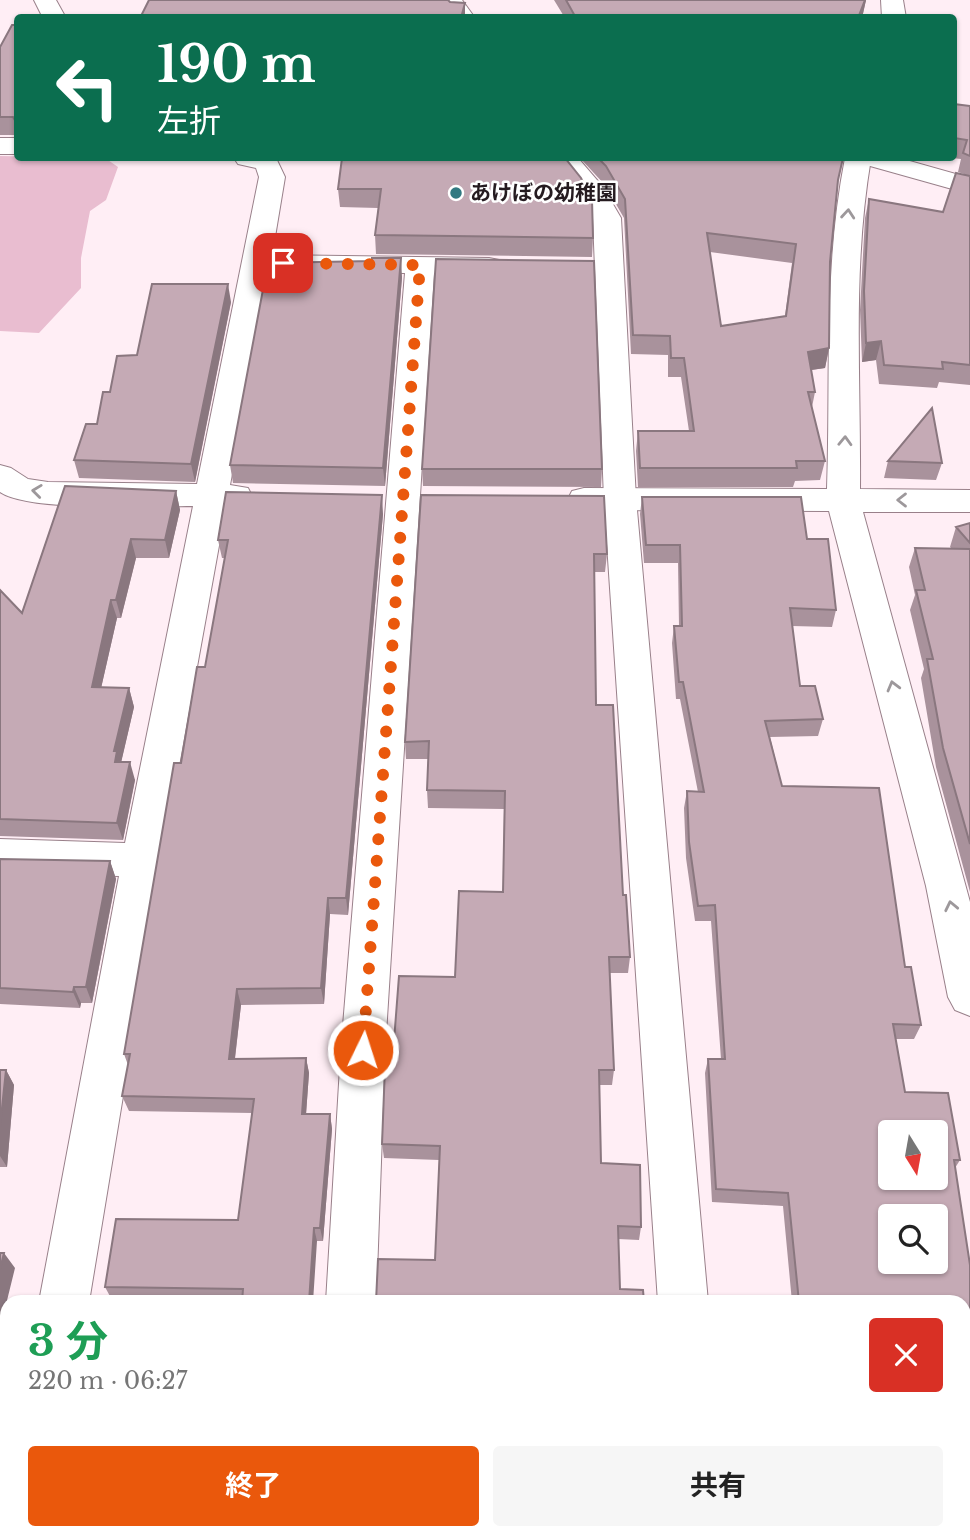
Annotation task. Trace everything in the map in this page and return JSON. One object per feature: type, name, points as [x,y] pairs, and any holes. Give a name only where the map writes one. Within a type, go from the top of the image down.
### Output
[{"type":"street","points":[[450,0],[461,14]]},
{"type":"street","points":[[65,1295],[142,860],[272,177],[267,163],[259,161]]},
{"type":"street","points":[[567,161],[594,193],[607,218],[596,268],[620,499],[682,1295]]},
{"type":"street","points":[[858,161],[849,207],[842,310],[845,419],[843,500],[946,886],[970,997]]},
{"type":"street","points":[[882,161],[970,186]]},
{"type":"street","points":[[256,263],[515,267]]},
{"type":"street","points":[[351,1295],[363,1050],[420,265]]},
{"type":"street","points":[[0,476],[19,489],[48,493],[267,497]]},
{"type":"street","points":[[552,499],[970,500]]},
{"type":"street","points":[[0,856],[142,860]]},
{"type":"shaded area","points":[[0,156],[14,156],[14,161],[109,161],[118,167],[106,200],[90,211],[81,258],[81,288],[39,333],[0,331]]},
{"type":"building","points":[[149,0],[448,0],[465,3],[462,14],[142,14]]},
{"type":"building","points":[[566,0],[865,0],[860,14],[574,14]]},
{"type":"building","points":[[14,25],[14,119],[0,117],[0,47]]},
{"type":"building","points":[[957,104],[970,106],[970,156],[963,153],[967,140],[957,138]]},
{"type":"building","points":[[342,161],[567,161],[581,178],[592,200],[593,238],[375,235],[381,189],[338,189]]},
{"type":"building","points":[[601,161],[842,161],[830,262],[829,348],[808,352],[815,392],[808,392],[825,461],[796,461],[797,468],[640,468],[638,431],[694,431],[684,358],[671,358],[670,336],[633,335],[625,199]],"holes":[[[707,233],[796,244],[786,316],[721,326]]]},
{"type":"building","points":[[956,173],[970,176],[970,365],[942,362],[943,369],[884,365],[881,341],[866,343],[864,291],[869,199],[943,212]]},
{"type":"building","points":[[372,258],[401,258],[383,468],[230,465],[268,263],[372,261]]},
{"type":"building","points":[[436,259],[594,261],[602,469],[422,469]]},
{"type":"building","points":[[152,284],[228,284],[191,464],[74,460],[86,424],[97,424],[103,392],[110,392],[117,356],[137,355]]},
{"type":"building","points":[[932,408],[942,463],[888,461]]},
{"type":"building","points":[[65,486],[176,491],[165,540],[131,539],[116,600],[111,600],[92,687],[129,688],[114,751],[117,751],[115,762],[130,762],[117,823],[0,819],[0,590],[22,613]]},
{"type":"building","points":[[226,492],[382,495],[346,898],[328,898],[321,988],[237,989],[229,1059],[306,1058],[302,1114],[330,1114],[320,1228],[314,1228],[309,1295],[243,1295],[243,1289],[105,1287],[116,1219],[238,1220],[254,1099],[122,1096],[130,1054],[124,1054],[174,763],[181,763],[197,667],[205,667],[228,540],[218,540]]},
{"type":"building","points":[[421,495],[604,496],[607,554],[594,554],[596,705],[613,705],[623,895],[626,895],[630,957],[609,957],[614,1070],[599,1070],[601,1163],[640,1165],[641,1227],[618,1226],[620,1289],[643,1290],[643,1295],[376,1295],[378,1259],[435,1260],[440,1146],[382,1144],[386,1041],[394,1041],[399,976],[455,977],[459,891],[503,892],[505,791],[427,790],[429,741],[405,742]]},
{"type":"building","points":[[642,497],[801,497],[807,539],[828,539],[836,610],[790,608],[800,686],[815,686],[823,719],[765,721],[782,786],[879,788],[905,967],[911,967],[921,1025],[893,1024],[905,1092],[948,1093],[960,1160],[954,1160],[970,1265],[970,1295],[798,1295],[788,1193],[716,1189],[708,1059],[725,1059],[715,905],[698,906],[689,842],[687,791],[704,792],[683,682],[679,682],[674,626],[682,626],[680,545],[646,545]]},
{"type":"building","points":[[970,523],[970,543],[956,527]]},
{"type":"building","points":[[915,548],[970,549],[970,844],[943,748],[927,659],[933,659],[916,590],[925,590]]},
{"type":"building","points":[[0,859],[110,861],[86,987],[74,987],[73,992],[0,988]]},
{"type":"building","points":[[0,1070],[6,1070],[0,1127]]},
{"type":"building","points":[[0,1253],[4,1253],[0,1269]]},
{"type":"place","name":"あけぼの幼稚園","points":[[456,193]]},
{"type":"route","points":[[283,263],[420,265],[363,1050]]}]
